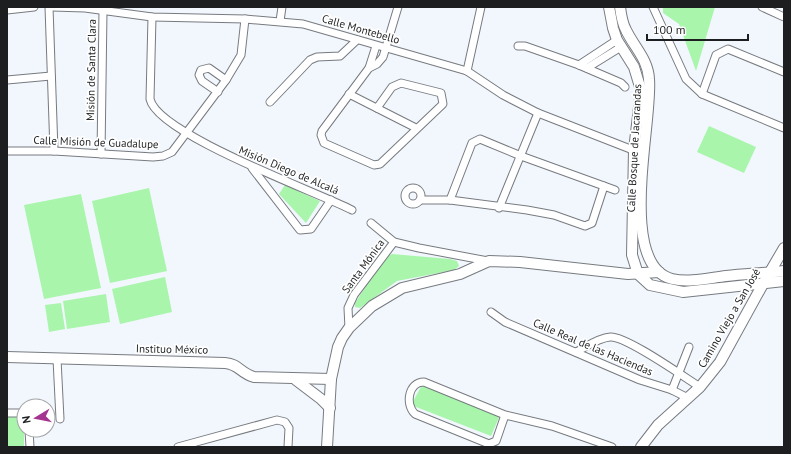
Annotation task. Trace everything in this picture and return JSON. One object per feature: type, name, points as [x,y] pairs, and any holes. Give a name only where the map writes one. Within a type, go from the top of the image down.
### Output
[{"type":"street","points":[[7,10],[34,7]]},
{"type":"street","points":[[51,7],[51,76],[54,151]]},
{"type":"street","name":"Calle Montebello","points":[[51,7],[103,11],[120,10],[152,17],[245,19],[303,24],[467,71],[502,95],[538,113],[639,152]]},
{"type":"street","points":[[280,21],[282,7]]},
{"type":"street","points":[[393,7],[391,15],[393,22]]},
{"type":"street","points":[[377,108],[392,87],[398,84],[441,93],[443,104],[416,128],[383,162],[377,165],[324,143],[321,135],[322,131],[369,68],[381,60],[387,48],[398,7]]},
{"type":"street","points":[[467,71],[481,7]]},
{"type":"street","name":"Calle Bosque de Jacarandas","points":[[609,7],[610,20],[619,44],[634,67],[640,85],[641,101],[639,152],[632,255],[638,274]]},
{"type":"street","name":"Calle Bosque de Jacarandas","points":[[620,7],[626,32],[645,60],[650,78],[650,92],[639,152],[641,203],[643,242],[646,252],[659,272]]},
{"type":"street","points":[[653,7],[686,79],[702,94],[784,128]]},
{"type":"street","points":[[762,7],[784,17]]},
{"type":"street","name":"Misión de Santa Clara","points":[[102,154],[103,11]]},
{"type":"street","name":"Misión Diego de Alcalá","points":[[152,17],[151,102],[154,108],[187,134],[252,168],[352,210]]},
{"type":"street","name":"Calle Misión de Guadalupe","points":[[7,151],[54,151],[163,156],[172,152],[218,92],[241,55],[245,19]]},
{"type":"street","points":[[270,102],[310,60],[317,57],[340,56],[357,40]]},
{"type":"street","points":[[579,65],[619,44]]},
{"type":"street","points":[[587,68],[619,44]]},
{"type":"street","points":[[369,68],[376,46]]},
{"type":"street","points":[[518,46],[525,46],[587,68],[621,83],[625,87]]},
{"type":"street","points":[[702,94],[716,55],[724,50],[728,49],[784,72]]},
{"type":"street","points":[[218,92],[200,79],[199,75],[201,70],[209,68],[226,80]]},
{"type":"street","points":[[7,80],[51,76]]},
{"type":"street","points":[[349,94],[416,128]]},
{"type":"street","points":[[499,208],[538,113]]},
{"type":"street","points":[[450,200],[472,143],[480,139],[521,156],[615,190]]},
{"type":"street","points":[[252,168],[300,230],[311,229],[331,200]]},
{"type":"street","points":[[420,200],[450,200],[499,208],[544,213],[588,226],[592,223],[604,186]]},
{"type":"street","points":[[371,223],[394,242],[489,261],[520,262],[638,274],[659,272],[668,278],[682,280],[784,271]]},
{"type":"street","name":"Santa Mónica","points":[[349,328],[348,308],[354,295],[394,242]]},
{"type":"street","name":"Camino Viejo a San José","points":[[641,447],[658,425],[700,387],[720,362],[784,248]]},
{"type":"street","points":[[327,447],[331,379],[338,347],[349,328],[372,306],[402,288],[460,274],[489,261]]},
{"type":"street","points":[[638,274],[650,285],[683,292],[784,281]]},
{"type":"street","points":[[742,286],[748,293],[752,304]]},
{"type":"street","name":"Calle Real de las Haciendas","points":[[491,312],[505,322],[640,380],[672,390],[688,398]]},
{"type":"street","points":[[576,352],[603,338],[616,337],[663,362],[700,387]]},
{"type":"street","points":[[672,390],[689,347]]},
{"type":"street","name":"Instituo México","points":[[7,358],[230,363],[236,365],[244,375],[254,377],[296,380],[331,379]]},
{"type":"street","points":[[56,359],[60,419]]},
{"type":"street","points":[[296,380],[321,399],[330,408]]},
{"type":"street","points":[[505,414],[496,441],[489,444],[415,414],[411,410],[408,400],[413,386],[424,382],[505,414],[552,426],[612,447]]},
{"type":"street","points":[[182,446],[277,420],[285,422],[289,428],[288,447]]},
{"type":"green space","points":[[663,7],[715,7],[696,71],[679,24],[663,13]]},
{"type":"green space","points":[[709,126],[756,147],[744,173],[697,152]]},
{"type":"green space","points":[[285,185],[320,201],[306,223],[279,194]]},
{"type":"green space","points":[[149,188],[167,271],[110,283],[92,201]]},
{"type":"green space","points":[[81,194],[101,288],[44,299],[24,205]]},
{"type":"green space","points":[[392,254],[450,259],[457,261],[459,266],[454,270],[397,281],[360,308],[355,307],[355,303],[385,257]]},
{"type":"green space","points":[[165,277],[172,312],[120,324],[112,289]]},
{"type":"green space","points":[[106,294],[110,322],[67,329],[63,301]]},
{"type":"green space","points":[[61,303],[65,329],[49,332],[45,305]]},
{"type":"green space","points":[[422,385],[500,415],[491,436],[411,405]]},
{"type":"green space","points":[[8,417],[16,417],[16,438],[24,438],[24,447],[7,447]]}]
